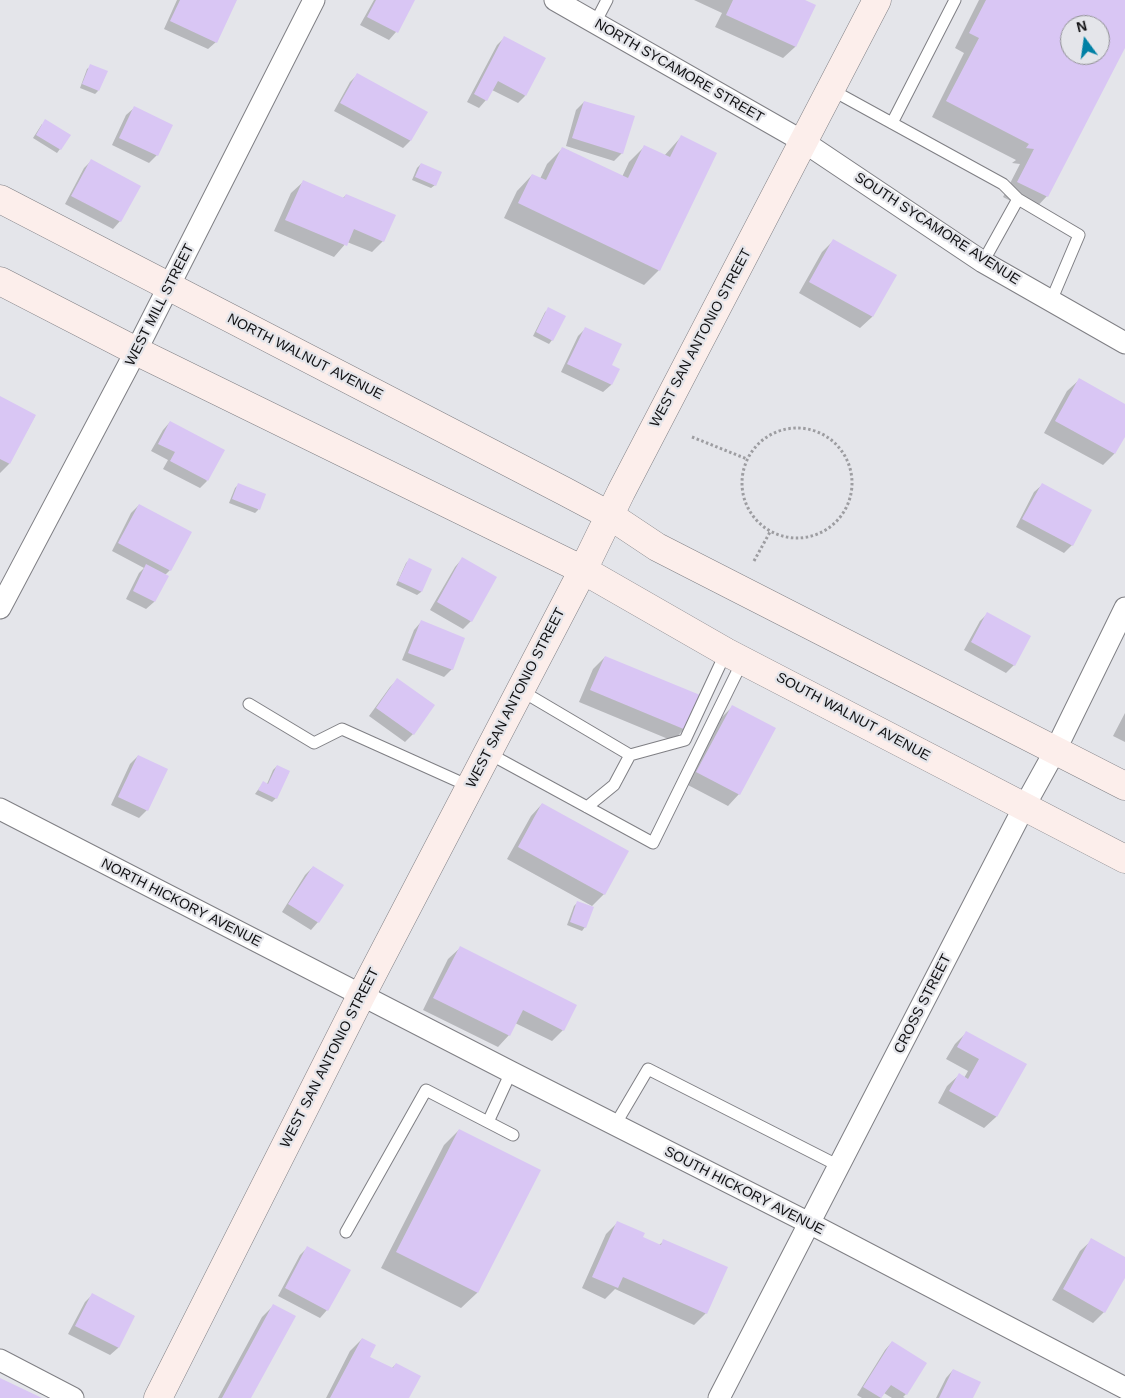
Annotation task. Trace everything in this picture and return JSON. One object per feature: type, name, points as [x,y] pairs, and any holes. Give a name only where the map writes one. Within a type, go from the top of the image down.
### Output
[{"type":"main road","name":"WEST SAN ANTONIO STREET","points":[[158,1398],[361,996],[804,142],[872,1]]},
{"type":"main road","name":"NORTH WALNUT AVENUE","points":[[0,199],[609,515]]},
{"type":"main road","points":[[0,281],[136,351],[583,570]]},
{"type":"main road","points":[[609,515],[657,547],[1125,786]]},
{"type":"main road","name":"SOUTH WALNUT AVENUE","points":[[583,570],[734,656],[1125,859]]},
{"type":"street","name":"WEST MILL STREET","points":[[0,608],[136,351],[314,0]]},
{"type":"street","name":"NORTH SYCAMORE STREET","points":[[555,0],[804,142]]},
{"type":"street","name":"SOUTH SYCAMORE AVENUE","points":[[804,142],[983,262],[1125,343]]},
{"type":"street","name":"CROSS STREET","points":[[719,1398],[1024,807],[1055,751],[1125,608]]},
{"type":"street","name":"NORTH HICKORY AVENUE","points":[[0,809],[361,996]]},
{"type":"street","name":"SOUTH HICKORY AVENUE","points":[[361,996],[808,1223],[1125,1388]]},
{"type":"street","points":[[0,1360],[73,1398]]},
{"type":"lane","points":[[595,23],[608,0]]},
{"type":"lane","points":[[892,123],[955,0]]},
{"type":"lane","points":[[830,89],[1003,184],[1018,199],[1079,235],[1051,301]]},
{"type":"lane","points":[[983,262],[1018,199]]},
{"type":"lane","points":[[520,690],[630,755],[685,740],[734,656]]},
{"type":"lane","points":[[488,753],[653,843],[734,656]]},
{"type":"lane","points":[[248,704],[314,743],[342,729],[471,787]]},
{"type":"lane","points":[[587,807],[614,785],[630,755]]},
{"type":"lane","points":[[614,1125],[648,1069],[839,1166]]},
{"type":"lane","points":[[488,1122],[511,1072]]},
{"type":"lane","points":[[346,1232],[426,1090],[514,1135]]},
{"type":"path","points":[[801,428],[820,432],[835,442],[846,456],[852,473],[852,490],[847,508],[837,522],[822,533],[805,538],[787,538],[770,532],[755,521],[745,505],[741,486],[743,468],[747,459],[765,437],[782,429],[801,428]]},
{"type":"path","points":[[692,437],[747,459]]},
{"type":"path","points":[[754,561],[770,532]]},
{"type":"building","points":[[180,0],[237,0],[217,43],[170,21]]},
{"type":"building","points":[[376,0],[415,0],[398,33],[367,17]]},
{"type":"building","points":[[733,0],[805,0],[816,5],[796,47],[726,15]]},
{"type":"building","points":[[986,0],[1125,0],[1125,48],[1048,197],[1017,182],[1034,149],[1026,148],[1029,144],[946,101],[979,38],[969,33]]},
{"type":"building","points":[[504,36],[546,58],[526,96],[498,81],[487,101],[474,94]]},
{"type":"building","points":[[90,64],[108,71],[99,91],[82,84]]},
{"type":"building","points":[[357,73],[428,112],[411,141],[340,103]]},
{"type":"building","points":[[584,101],[635,116],[623,154],[572,138]]},
{"type":"building","points":[[134,106],[173,125],[158,156],[119,138]]},
{"type":"building","points":[[45,119],[71,135],[61,150],[36,135]]},
{"type":"building","points":[[681,135],[717,153],[660,271],[518,203],[532,174],[546,180],[562,147],[628,178],[644,145],[670,157]]},
{"type":"building","points":[[91,159],[141,186],[121,222],[71,196]]},
{"type":"building","points":[[421,163],[442,172],[436,186],[415,177]]},
{"type":"building","points":[[303,180],[344,198],[346,194],[396,215],[384,242],[354,229],[347,246],[285,220]]},
{"type":"building","points":[[833,239],[897,275],[873,317],[809,282]]},
{"type":"building","points":[[548,307],[566,316],[553,341],[536,332]]},
{"type":"building","points":[[585,327],[622,344],[612,365],[620,369],[612,385],[567,364]]},
{"type":"building","points":[[1079,378],[1125,404],[1125,437],[1115,454],[1055,421]]},
{"type":"building","points":[[0,396],[36,415],[10,464],[0,459]]},
{"type":"building","points":[[170,421],[225,450],[208,481],[170,461],[175,452],[158,444]]},
{"type":"building","points":[[238,483],[266,494],[260,510],[232,499]]},
{"type":"building","points":[[1042,483],[1092,510],[1073,546],[1022,519]]},
{"type":"building","points":[[139,504],[192,532],[171,571],[118,543]]},
{"type":"building","points":[[462,557],[497,577],[472,622],[437,602]]},
{"type":"building","points":[[409,558],[432,569],[422,592],[398,581]]},
{"type":"building","points":[[146,564],[169,576],[155,602],[133,591]]},
{"type":"building","points":[[987,612],[1031,636],[1015,666],[971,642]]},
{"type":"building","points":[[421,620],[465,638],[453,670],[408,653]]},
{"type":"building","points":[[605,656],[700,695],[686,730],[590,690]]},
{"type":"building","points":[[397,678],[435,705],[414,735],[376,708]]},
{"type":"building","points":[[732,705],[776,728],[740,795],[696,772]]},
{"type":"building","points":[[138,755],[168,769],[148,811],[118,797]]},
{"type":"building","points":[[277,765],[290,771],[277,799],[258,790],[263,781],[268,784]]},
{"type":"building","points":[[542,803],[629,851],[605,895],[518,847]]},
{"type":"building","points":[[313,866],[344,885],[319,923],[288,904]]},
{"type":"building","points":[[577,901],[594,907],[586,928],[570,922]]},
{"type":"building","points":[[460,946],[577,1005],[564,1031],[523,1010],[510,1036],[433,998]]},
{"type":"building","points":[[966,1031],[1027,1064],[997,1117],[949,1091],[959,1073],[968,1079],[979,1059],[957,1047]]},
{"type":"building","points":[[459,1129],[541,1170],[478,1293],[396,1252]]},
{"type":"building","points":[[617,1221],[645,1233],[643,1237],[661,1245],[663,1239],[728,1267],[707,1314],[623,1277],[618,1288],[592,1277]]},
{"type":"building","points":[[1091,1238],[1125,1257],[1125,1278],[1105,1313],[1063,1289]]},
{"type":"building","points":[[307,1246],[351,1270],[328,1311],[285,1288]]},
{"type":"building","points":[[92,1293],[135,1316],[119,1348],[75,1326]]},
{"type":"building","points":[[273,1304],[296,1316],[251,1398],[222,1398]]},
{"type":"building","points":[[362,1338],[376,1345],[370,1357],[393,1368],[396,1363],[421,1376],[409,1398],[330,1398]]},
{"type":"building","points":[[892,1341],[927,1363],[907,1395],[891,1385],[881,1398],[863,1387]]},
{"type":"building","points":[[953,1369],[981,1382],[973,1398],[939,1398]]},
{"type":"building","points":[[0,1378],[42,1398],[0,1398]]}]
